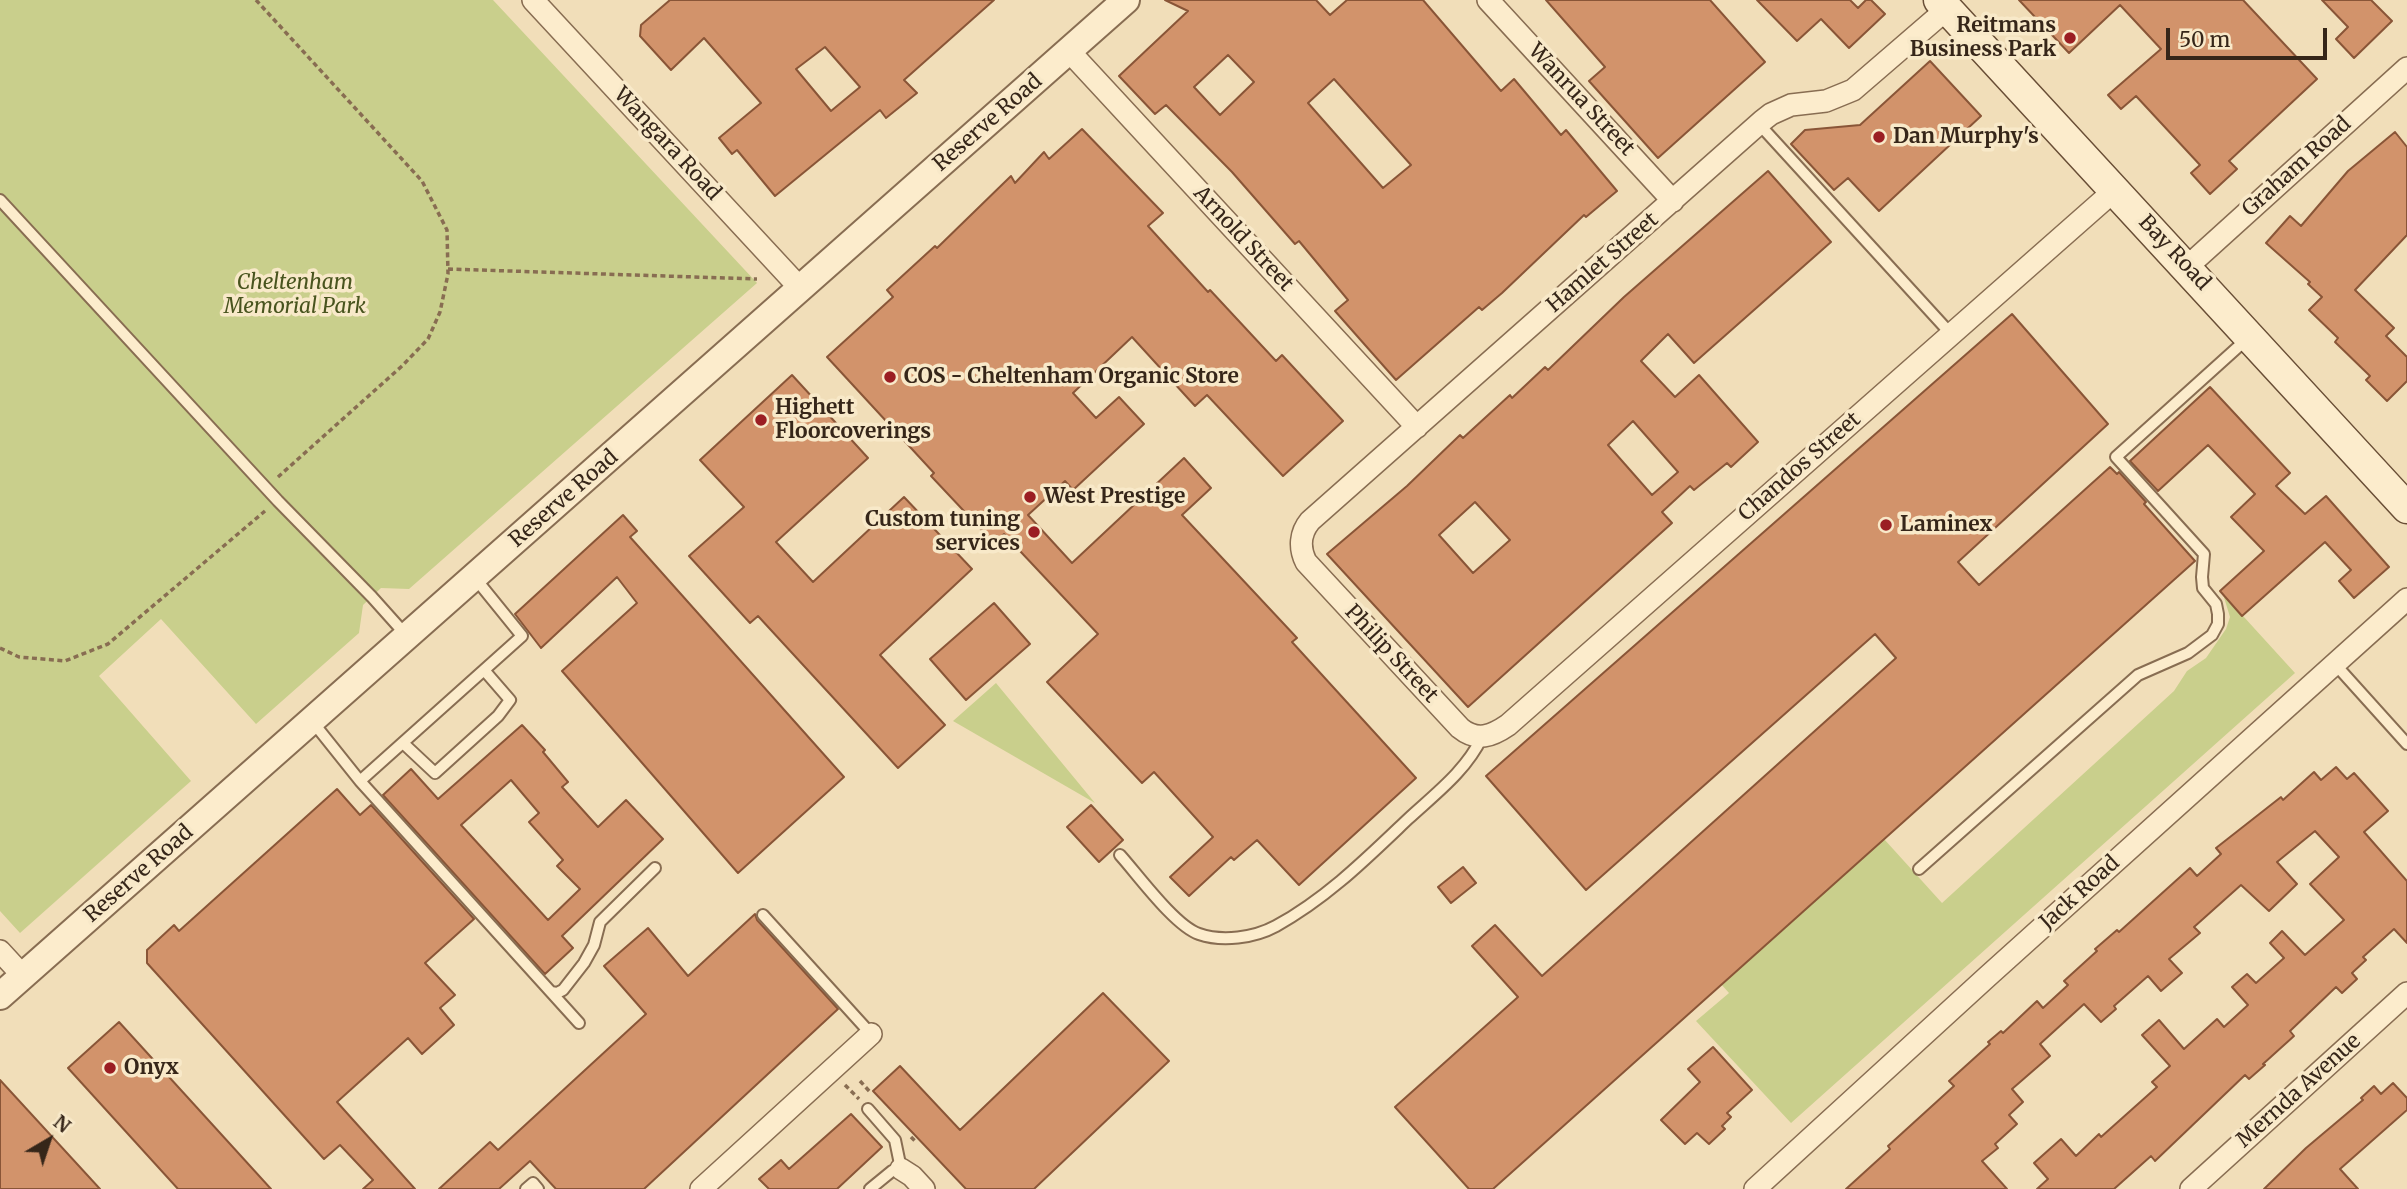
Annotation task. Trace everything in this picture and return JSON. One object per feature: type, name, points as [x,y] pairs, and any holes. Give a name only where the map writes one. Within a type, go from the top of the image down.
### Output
[{"type":"main road","name":"Bay Road","points":[[1943,5],[2407,508]]},
{"type":"street","name":"Wangara Road","points":[[533,0],[800,288]]},
{"type":"street","name":"Reserve Road","points":[[0,996],[1126,0]]},
{"type":"street","name":"Wanrua Street","points":[[1488,0],[1673,201]]},
{"type":"street","name":"Hamlet Street","points":[[1306,562],[1301,549],[1306,526],[1759,124],[1771,114],[1791,105],[1826,101],[1853,90],[1943,5]]},
{"type":"street","name":"Arnold Street","points":[[1069,51],[1417,427]]},
{"type":"street","name":"Graham Road","points":[[2187,267],[2403,79]]},
{"type":"street","name":"Chandos Street","points":[[1482,737],[1490,736],[1508,725],[2115,190]]},
{"type":"street","name":"Philip Street","points":[[1306,562],[1460,729],[1482,737]]},
{"type":"street","name":"Jack Road","points":[[1755,1189],[2407,599]]},
{"type":"street","points":[[0,951],[23,976]]},
{"type":"street","name":"Mernda Avenue","points":[[2191,1189],[2407,993]]},
{"type":"street","points":[[701,1189],[871,1034]]},
{"type":"street","points":[[901,1169],[924,1189]]},
{"type":"lane","points":[[1759,124],[1951,334]]},
{"type":"lane","points":[[0,200],[278,501],[408,637]]},
{"type":"lane","points":[[1919,869],[2138,676],[2188,653],[2212,635],[2218,624],[2218,614],[2216,604],[2203,587],[2204,554],[2116,457],[2250,336]]},
{"type":"lane","points":[[360,781],[522,636],[474,578]]},
{"type":"lane","points":[[2335,664],[2407,744]]},
{"type":"lane","points":[[403,743],[435,773],[444,765],[498,716],[510,700],[484,670]]},
{"type":"lane","points":[[312,721],[360,781],[579,1023]]},
{"type":"lane","points":[[1121,855],[1188,929],[1208,936],[1242,937],[1260,933],[1335,887],[1466,765],[1482,737]]},
{"type":"lane","points":[[551,992],[563,990],[594,945],[600,922],[655,868]]},
{"type":"lane","points":[[763,915],[871,1034]]},
{"type":"lane","points":[[868,1109],[894,1140],[901,1169],[891,1171],[870,1189]]},
{"type":"lane","points":[[532,1187],[542,1175]]},
{"type":"path","points":[[256,0],[422,181],[447,230],[448,269],[440,312],[428,339],[402,366],[266,488]]},
{"type":"path","points":[[448,269],[757,279]]},
{"type":"path","points":[[0,648],[19,657],[65,661],[107,644],[278,501]]},
{"type":"path","points":[[832,1070],[868,1109]]},
{"type":"green space","name":"Cheltenham Memorial Park","points":[[0,0],[493,0],[757,283],[409,589],[381,588],[363,605],[359,633],[256,724],[161,619],[99,676],[191,781],[20,933],[0,911]]},
{"type":"green space","points":[[2223,594],[2295,673],[1791,1123],[1696,1021],[1729,993],[1721,984],[1884,839],[1942,903],[2174,691],[2187,671],[2206,658],[2226,629],[2230,617]]},
{"type":"green space","points":[[996,683],[1095,803],[953,721]]},
{"type":"building","points":[[670,0],[994,0],[904,80],[917,93],[886,118],[880,110],[775,196],[737,150],[732,154],[719,138],[761,103],[704,38],[671,70],[640,36],[641,25]],"holes":[[[825,47],[860,87],[831,111],[796,69]]]},
{"type":"building","points":[[1165,0],[1316,0],[1330,15],[1347,0],[1423,0],[1501,91],[1514,79],[1561,135],[1566,130],[1617,191],[1586,217],[1584,215],[1502,293],[1482,310],[1479,307],[1396,380],[1335,311],[1348,300],[1299,241],[1295,244],[1232,172],[1166,105],[1155,114],[1119,76],[1188,11]],"holes":[[[1228,55],[1254,82],[1220,115],[1194,87]],[[1334,79],[1411,165],[1383,188],[1308,103]]]},
{"type":"building","points":[[1546,0],[1710,0],[1765,62],[1658,158],[1589,81],[1605,67]]},
{"type":"building","points":[[1757,0],[1850,0],[1858,8],[1866,0],[1871,0],[1885,14],[1849,48],[1821,19],[1797,41]]},
{"type":"building","points":[[2019,0],[2243,0],[2317,79],[2229,161],[2237,169],[2210,194],[2191,173],[2200,165],[2136,96],[2121,109],[2108,95],[2161,49],[2120,5],[2069,53]]},
{"type":"building","points":[[2322,0],[2371,0],[2392,21],[2354,58],[2336,39],[2348,27]]},
{"type":"building","name":"Dan Murphy's","points":[[1930,61],[1981,116],[1879,211],[1848,178],[1834,190],[1791,144],[1805,130],[1860,125]]},
{"type":"building","points":[[1082,129],[1163,213],[1148,226],[1276,361],[1282,355],[1343,421],[1283,476],[1207,395],[1195,406],[1132,337],[1073,393],[1096,418],[1119,397],[1144,424],[1073,490],[1065,481],[1028,515],[1072,563],[1184,458],[1211,488],[1182,515],[1297,638],[1292,642],[1416,778],[1299,885],[1257,840],[1234,860],[1231,857],[1189,896],[1170,877],[1213,837],[1154,772],[1142,783],[1047,682],[1098,634],[1004,534],[994,543],[931,476],[934,473],[827,357],[893,297],[887,290],[935,246],[937,248],[1011,176],[1015,183],[1044,152],[1049,159]]},
{"type":"building","points":[[2395,132],[2407,147],[2407,235],[2355,290],[2394,328],[2386,336],[2407,357],[2407,381],[2387,401],[2366,380],[2370,376],[2335,342],[2338,338],[2309,310],[2322,297],[2308,284],[2310,282],[2266,243],[2290,216],[2301,226],[2348,171]]},
{"type":"building","points":[[1768,171],[1831,242],[1694,363],[1668,334],[1641,361],[1675,397],[1699,375],[1758,442],[1731,467],[1727,463],[1694,490],[1690,486],[1662,512],[1672,523],[1468,707],[1327,554],[1407,486],[1460,435],[1463,438],[1545,367],[1548,370],[1624,297]],"holes":[[[1633,421],[1678,472],[1652,495],[1608,445]],[[1475,502],[1510,540],[1473,573],[1439,535]]]},
{"type":"building","points":[[2012,314],[2108,424],[1958,562],[1979,585],[2110,467],[2117,474],[2119,472],[2195,561],[1493,1189],[1469,1189],[1395,1107],[1518,997],[1472,946],[1495,925],[1542,976],[1896,658],[1875,634],[1586,890],[1486,776]]},
{"type":"building","points":[[792,375],[868,458],[776,542],[813,582],[904,497],[972,569],[880,655],[945,725],[898,768],[758,616],[750,623],[689,556],[744,507],[700,460]]},
{"type":"building","points":[[2210,387],[2290,473],[2276,486],[2305,514],[2326,496],[2389,567],[2354,598],[2339,581],[2351,570],[2325,542],[2242,616],[2220,591],[2264,551],[2231,517],[2255,494],[2208,445],[2158,491],[2130,461]]},
{"type":"building","points":[[623,515],[637,531],[630,537],[844,777],[738,873],[562,671],[637,603],[617,577],[541,648],[515,614]]},
{"type":"building","points":[[994,603],[1030,644],[966,700],[930,659]]},
{"type":"building","points":[[522,725],[545,750],[543,752],[568,782],[562,787],[598,827],[626,800],[663,839],[562,936],[573,948],[545,974],[383,795],[411,769],[438,799]],"holes":[[[511,780],[539,813],[529,822],[563,860],[557,866],[580,889],[548,920],[461,825]]]},
{"type":"building","points":[[2336,767],[2347,779],[2354,773],[2388,811],[2364,832],[2407,881],[2407,943],[2394,929],[2363,957],[2366,960],[2352,973],[2357,979],[2342,993],[2336,987],[2290,1031],[2294,1036],[2263,1064],[2265,1065],[2249,1079],[2245,1075],[2155,1161],[2151,1156],[2114,1189],[2037,1189],[2048,1179],[2034,1163],[2061,1139],[2076,1156],[2157,1087],[2152,1082],[2170,1066],[2142,1035],[2159,1020],[2184,1049],[2217,1019],[2224,1027],[2248,1005],[2232,987],[2247,974],[2256,983],[2284,958],[2270,943],[2282,931],[2305,955],[2344,920],[2310,884],[2339,857],[2315,831],[2277,862],[2297,884],[2269,911],[2241,885],[2194,927],[2200,933],[2169,959],[2182,973],[2161,991],[2148,976],[2114,1006],[2116,1009],[2101,1022],[2084,1004],[2040,1044],[2050,1056],[2012,1089],[2023,1102],[2009,1115],[2017,1124],[1995,1144],[1998,1148],[1982,1161],[2007,1189],[1846,1189],[1890,1149],[1888,1146],[1954,1086],[1949,1081],[1990,1044],[1988,1042],[2001,1031],[2003,1033],[2037,1001],[2043,1008],[2068,985],[2064,981],[2117,930],[2119,932],[2190,868],[2197,876],[2221,854],[2216,848],[2281,797],[2283,800],[2314,772],[2321,780]]},
{"type":"building","points":[[337,789],[360,815],[371,805],[474,919],[425,963],[455,995],[440,1008],[454,1025],[422,1054],[408,1038],[337,1102],[415,1189],[363,1189],[373,1180],[340,1145],[324,1159],[147,963],[147,950],[174,925],[179,931]]},
{"type":"building","points":[[1091,805],[1123,840],[1099,862],[1067,827]]},
{"type":"building","points":[[1463,867],[1476,883],[1451,903],[1438,887]]},
{"type":"building","points":[[755,914],[757,920],[838,1009],[644,1189],[556,1189],[530,1161],[499,1189],[439,1189],[490,1142],[498,1150],[646,1014],[604,966],[648,928],[688,976]]},
{"type":"building","points":[[1103,993],[1169,1061],[1034,1189],[966,1189],[873,1091],[900,1066],[960,1130]]},
{"type":"building","points":[[119,1022],[271,1189],[178,1189],[68,1068]]},
{"type":"building","points":[[1713,1047],[1752,1090],[1727,1113],[1731,1117],[1722,1126],[1725,1129],[1709,1144],[1697,1133],[1685,1144],[1661,1120],[1700,1082],[1688,1069]]},
{"type":"building","points":[[0,1080],[100,1189],[0,1189]]},
{"type":"building","points":[[2393,1083],[2407,1098],[2407,1110],[2340,1169],[2358,1189],[2264,1189],[2306,1148],[2363,1100],[2361,1098],[2374,1086],[2381,1094]]},
{"type":"building","points":[[851,1114],[882,1147],[837,1189],[769,1189],[759,1179],[781,1160],[789,1169]]},
{"type":"place","name":"Reitmans Business Park","points":[[2070,38]]},
{"type":"place","name":"Dan Murphy's","points":[[1879,137]]},
{"type":"place","name":"COS - Cheltenham Organic Store","points":[[890,377]]},
{"type":"place","name":"Highett Floorcoverings","points":[[761,420]]},
{"type":"place","name":"West Prestige","points":[[1030,497]]},
{"type":"place","name":"Laminex","points":[[1886,525]]},
{"type":"place","name":"Custom tuning services","points":[[1034,532]]},
{"type":"place","name":"Onyx","points":[[110,1068]]}]
